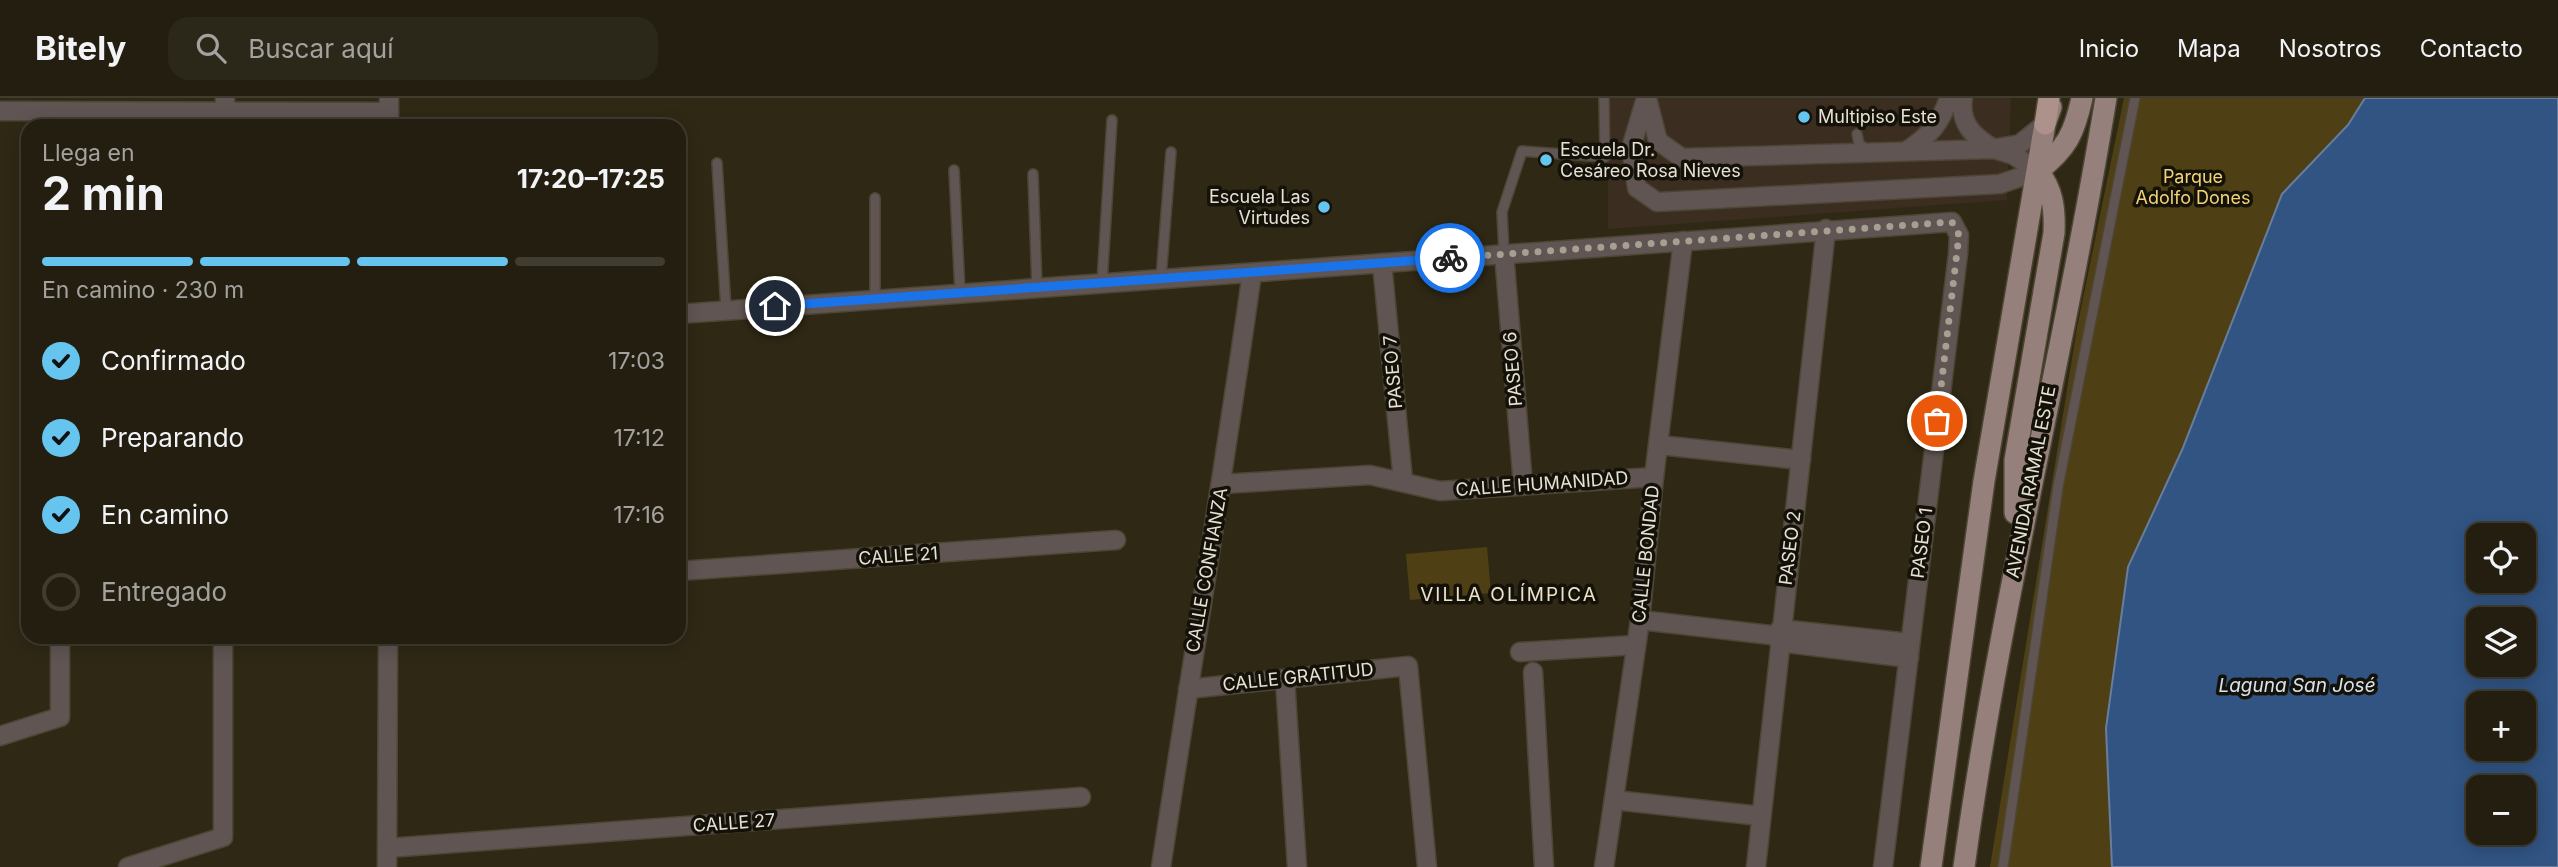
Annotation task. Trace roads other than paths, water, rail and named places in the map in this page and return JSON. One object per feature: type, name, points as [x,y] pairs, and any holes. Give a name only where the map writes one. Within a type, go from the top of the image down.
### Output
[{"type":"highway","points":[[2045,124],[2052,98]]},
{"type":"main road","points":[[2038,171],[2064,149],[2076,124],[2082,98]]},
{"type":"main road","name":"AVENIDA RAMAL ESTE","points":[[1964,867],[2015,554],[2092,181],[2106,98]]},
{"type":"main road","points":[[1931,867],[1984,481],[2045,124]]},
{"type":"main road","points":[[2015,554],[2015,460],[2054,233],[2054,203],[2046,182],[2038,171]]},
{"type":"street","points":[[1647,98],[1658,141],[1682,158],[1994,149],[2020,144],[2045,124]]},
{"type":"street","points":[[1647,98],[1631,148],[1637,188],[1657,202],[2000,184],[2038,171]]},
{"type":"street","points":[[1908,150],[1930,136],[1941,121],[1949,98]]},
{"type":"street","points":[[1963,98],[1961,108],[1971,135],[1994,149],[2013,155],[2038,171]]},
{"type":"street","points":[[0,111],[60,119],[135,105],[225,112],[388,112]]},
{"type":"street","name":"PASEO 1","points":[[1826,229],[1952,222],[1959,235],[1883,867]]},
{"type":"street","points":[[686,313],[1826,229]]},
{"type":"street","name":"PASEO 2","points":[[1756,867],[1826,229]]},
{"type":"street","name":"CALLE BONDAD","points":[[1604,867],[1640,620],[1654,477],[1683,241]]},
{"type":"street","name":"PASEO 6","points":[[1504,253],[1523,485]]},
{"type":"street","name":"PASEO 7","points":[[1382,263],[1403,481]]},
{"type":"street","name":"CALLE CONFIANZA","points":[[1161,867],[1202,586],[1222,484],[1252,273]]},
{"type":"street","points":[[1659,444],[1801,460]]},
{"type":"street","name":"CALLE HUMANIDAD","points":[[1222,484],[1370,475],[1440,491],[1654,477]]},
{"type":"street","name":"CALLE 21","points":[[686,571],[1116,540]]},
{"type":"street","points":[[1640,620],[1909,651]]},
{"type":"street","points":[[0,736],[60,717],[60,644]]},
{"type":"street","points":[[128,867],[223,837],[223,644]]},
{"type":"street","points":[[387,867],[388,644]]},
{"type":"street","points":[[1520,652],[1636,645]]},
{"type":"street","name":"CALLE GRATITUD","points":[[1188,689],[1408,666],[1427,867]]},
{"type":"street","points":[[1533,673],[1544,867]]},
{"type":"street","points":[[1285,679],[1297,867]]},
{"type":"street","name":"CALLE 27","points":[[387,848],[1081,797]]},
{"type":"street","points":[[1614,800],[1761,816]]},
{"type":"lane","points":[[1504,253],[1502,212],[1522,151],[1605,157],[1604,98]]},
{"type":"lane","points":[[2003,867],[2059,488],[2135,98]]},
{"type":"lane","points":[[1102,283],[1112,120]]},
{"type":"lane","points":[[1857,134],[1859,144],[1871,152]]},
{"type":"lane","points":[[1161,278],[1171,152]]},
{"type":"lane","points":[[717,163],[726,309]]},
{"type":"lane","points":[[954,170],[960,292]]},
{"type":"lane","points":[[1033,174],[1037,288]]},
{"type":"lane","points":[[875,198],[875,299]]},
{"type":"water","name":"Laguna San José","points":[[2365,98],[2558,98],[2558,867],[2112,867],[2106,728],[2128,567],[2182,450],[2282,194],[2348,125]]},
{"type":"place","name":"Multipiso Este","points":[[1804,117]]},
{"type":"place","name":"Escuela Dr. Cesáreo Rosa Nieves","points":[[1546,160]]},
{"type":"place","name":"Escuela Las Virtudes","points":[[1324,207]]},
{"type":"district","name":"VILLA OLÍMPICA","points":[[1509,594]]},
{"type":"park label","name":"Parque Adolfo Dones","points":[[2193,187]]}]
